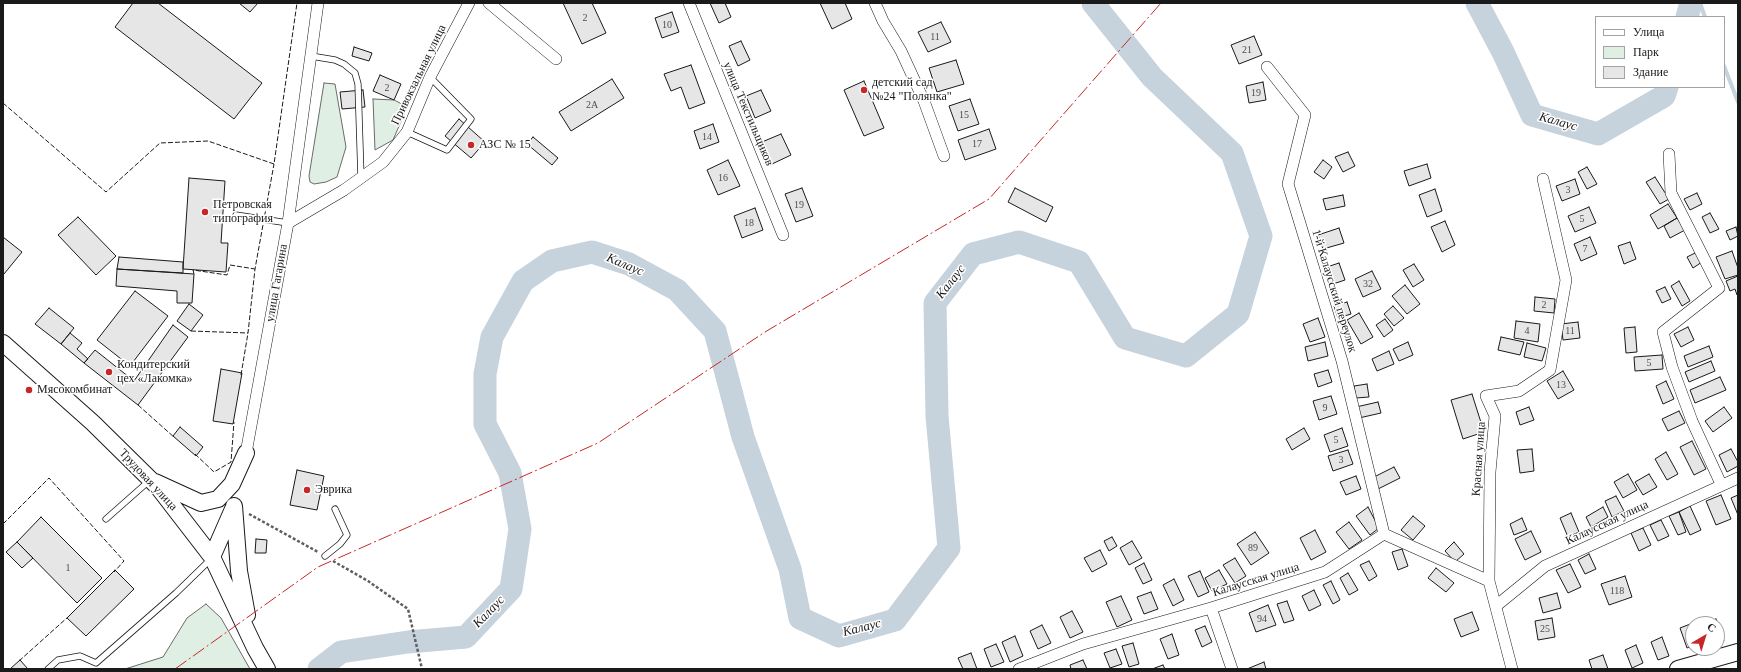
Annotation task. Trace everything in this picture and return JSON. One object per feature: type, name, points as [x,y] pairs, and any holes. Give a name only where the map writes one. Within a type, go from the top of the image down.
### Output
[{"type":"main road","name":"Трудовая улица","points":[[3,343],[93,423],[151,480],[212,557],[255,648]]},
{"type":"main road","points":[[151,480],[201,503],[218,499],[232,484],[246,453]]},
{"type":"main road","name":"улица Гагарина","points":[[212,557],[234,506],[246,453]]},
{"type":"main road","points":[[234,506],[242,596],[255,648],[267,669]]},
{"type":"main road","points":[[1678,669],[1738,652]]},
{"type":"street","name":"улица Гагарина","points":[[246,453],[288,223],[318,3]]},
{"type":"street","name":"Привокзальная улица","points":[[288,223],[344,190],[383,162],[407,132],[430,77],[469,3]]},
{"type":"street","points":[[489,3],[556,59]]},
{"type":"street","name":"улица Текстильщиков","points":[[689,3],[783,235]]},
{"type":"street","points":[[875,3],[883,21],[901,51],[924,100],[944,156]]},
{"type":"street","name":"1-й Калаусский переулок","points":[[1267,67],[1305,115],[1288,184],[1342,361],[1384,534]]},
{"type":"street","points":[[1669,154],[1671,193],[1719,288],[1663,332],[1672,367],[1692,421],[1721,484]]},
{"type":"street","name":"Красная улица","points":[[1512,669],[1489,581],[1490,472],[1495,416],[1486,396],[1519,391],[1550,370],[1566,280],[1543,179]]},
{"type":"street","name":"Калаусская улица","points":[[1496,606],[1545,566],[1721,484],[1738,478]]},
{"type":"street","points":[[1384,534],[1489,581]]},
{"type":"street","name":"Калаусская улица","points":[[1019,669],[1083,644],[1210,608],[1325,572],[1384,534]]},
{"type":"street","points":[[1210,608],[1232,669]]},
{"type":"lane","points":[[311,56],[335,60],[344,64],[355,73],[358,84],[361,177]]},
{"type":"lane","points":[[407,132],[447,150],[471,120],[430,77]]},
{"type":"lane","points":[[236,215],[288,223]]},
{"type":"lane","points":[[106,519],[151,480]]},
{"type":"lane","points":[[325,556],[340,544],[347,535],[335,509]]},
{"type":"lane","points":[[48,669],[58,660],[80,656],[96,663],[176,593],[212,557]]},
{"type":"path","points":[[408,609],[422,668]]},
{"type":"green space","points":[[324,83],[335,84],[346,147],[337,177],[326,182],[314,184],[310,182],[309,176]]},
{"type":"green space","points":[[373,99],[394,100],[400,103],[406,110],[393,140],[375,150]]},
{"type":"green space","points":[[206,604],[221,618],[250,669],[125,669],[163,657],[187,618]]},
{"type":"building","points":[[133,3],[158,3],[262,83],[234,119],[115,27]]},
{"type":"building","points":[[239,3],[258,3],[250,12]]},
{"type":"building","points":[[563,3],[592,3],[606,33],[582,44]]},
{"type":"building","points":[[710,3],[725,3],[731,17],[719,23]]},
{"type":"building","points":[[820,3],[845,3],[852,19],[832,29]]},
{"type":"building","points":[[672,12],[679,32],[662,38],[655,18]]},
{"type":"building","points":[[941,22],[951,42],[928,52],[918,32]]},
{"type":"building","points":[[1254,36],[1262,55],[1239,64],[1231,45]]},
{"type":"building","points":[[741,41],[750,60],[738,66],[729,46]]},
{"type":"building","points":[[354,47],[372,53],[369,61],[352,56]]},
{"type":"building","points":[[956,60],[964,84],[937,92],[929,68]]},
{"type":"building","points":[[691,65],[705,103],[689,109],[681,87],[671,91],[664,74]]},
{"type":"building","points":[[380,75],[401,84],[394,100],[373,91]]},
{"type":"building","points":[[612,79],[624,98],[571,131],[559,112]]},
{"type":"building","points":[[864,81],[884,128],[864,136],[844,90]]},
{"type":"building","points":[[1263,82],[1266,100],[1249,103],[1246,86]]},
{"type":"building","points":[[363,90],[365,107],[342,109],[340,92]]},
{"type":"building","points":[[761,90],[771,111],[755,118],[746,96]]},
{"type":"building","points":[[970,99],[979,124],[958,131],[949,106]]},
{"type":"building","points":[[459,119],[485,142],[471,158],[445,136]]},
{"type":"building","points":[[713,124],[719,142],[700,149],[694,131]]},
{"type":"building","points":[[989,129],[996,149],[965,160],[958,140]]},
{"type":"building","points":[[781,134],[791,155],[772,164],[762,142]]},
{"type":"building","points":[[533,137],[558,158],[552,165],[527,144]]},
{"type":"building","points":[[1348,152],[1355,166],[1343,172],[1335,157]]},
{"type":"building","points":[[728,160],[740,186],[718,195],[707,170]]},
{"type":"building","points":[[1323,160],[1332,167],[1324,179],[1314,172]]},
{"type":"building","points":[[1427,164],[1431,178],[1409,186],[1404,171]]},
{"type":"building","points":[[1587,167],[1597,184],[1587,189],[1578,172]]},
{"type":"building","points":[[1655,177],[1669,199],[1660,204],[1646,182]]},
{"type":"building","name":"Петровская типография","points":[[189,178],[225,181],[221,243],[228,243],[226,272],[183,269]]},
{"type":"building","points":[[1575,179],[1580,194],[1562,201],[1556,186]]},
{"type":"building","points":[[802,188],[813,216],[796,222],[785,194]]},
{"type":"building","points":[[1015,188],[1053,207],[1046,222],[1008,202]]},
{"type":"building","points":[[1435,189],[1442,211],[1427,217],[1419,195]]},
{"type":"building","points":[[1697,193],[1702,204],[1690,210],[1684,199]]},
{"type":"building","points":[[1343,195],[1345,206],[1326,210],[1323,199]]},
{"type":"building","points":[[1668,204],[1677,218],[1658,229],[1650,215]]},
{"type":"building","points":[[1589,207],[1596,223],[1575,232],[1568,216]]},
{"type":"building","points":[[755,208],[763,230],[742,238],[734,216]]},
{"type":"building","points":[[1710,213],[1719,229],[1710,233],[1702,217]]},
{"type":"building","points":[[78,217],[116,256],[96,275],[58,235]]},
{"type":"building","points":[[1677,218],[1685,230],[1670,238],[1664,226]]},
{"type":"building","points":[[1445,221],[1455,245],[1442,252],[1431,227]]},
{"type":"building","points":[[1736,227],[1738,236],[1730,240],[1726,231]]},
{"type":"building","points":[[1339,228],[1344,243],[1323,249],[1318,235]]},
{"type":"building","points":[[3,237],[22,252],[4,274],[3,273]]},
{"type":"building","points":[[1590,237],[1597,254],[1581,261],[1574,244]]},
{"type":"building","points":[[1630,242],[1636,259],[1624,264],[1618,246]]},
{"type":"building","points":[[1732,251],[1738,268],[1738,275],[1725,279],[1716,257]]},
{"type":"building","points":[[1697,252],[1702,262],[1693,268],[1687,257]]},
{"type":"building","points":[[119,257],[183,262],[183,273],[117,269]]},
{"type":"building","points":[[1339,263],[1345,280],[1330,285],[1324,268]]},
{"type":"building","points":[[1414,264],[1424,280],[1413,287],[1403,270]]},
{"type":"building","points":[[117,269],[194,274],[192,303],[177,303],[177,291],[116,286]]},
{"type":"building","points":[[1372,271],[1381,289],[1363,297],[1355,279]]},
{"type":"building","points":[[1738,276],[1737,295],[1735,289],[1730,291],[1726,281]]},
{"type":"building","points":[[1679,281],[1690,301],[1682,306],[1671,286]]},
{"type":"building","points":[[1405,285],[1420,304],[1407,314],[1392,296]]},
{"type":"building","points":[[1665,287],[1671,299],[1662,303],[1656,291]]},
{"type":"building","points":[[135,291],[168,316],[130,366],[97,340]]},
{"type":"building","points":[[1535,297],[1555,299],[1554,313],[1534,311]]},
{"type":"building","points":[[1347,302],[1351,314],[1338,318],[1334,306]]},
{"type":"building","points":[[189,304],[203,315],[191,331],[177,321]]},
{"type":"building","points":[[1393,306],[1404,318],[1394,326],[1384,314]]},
{"type":"building","points":[[49,308],[74,328],[61,344],[35,324]]},
{"type":"building","points":[[1359,313],[1373,337],[1361,344],[1347,320]]},
{"type":"building","points":[[1318,318],[1325,337],[1310,342],[1303,324]]},
{"type":"building","points":[[1385,319],[1393,330],[1384,337],[1376,325]]},
{"type":"building","points":[[1516,321],[1540,324],[1538,342],[1514,338]]},
{"type":"building","points":[[1578,322],[1580,338],[1563,340],[1561,324]]},
{"type":"building","name":"Кондитерский цех «Лакомка»","points":[[173,325],[188,337],[138,405],[84,363],[95,350],[134,381]]},
{"type":"building","points":[[1635,327],[1637,352],[1626,353],[1624,328]]},
{"type":"building","points":[[1688,327],[1694,340],[1681,347],[1674,334]]},
{"type":"building","points":[[70,333],[82,343],[77,349],[88,359],[84,363],[61,344]]},
{"type":"building","points":[[1501,337],[1524,342],[1520,355],[1498,350]]},
{"type":"building","points":[[1325,342],[1328,356],[1308,361],[1305,347]]},
{"type":"building","points":[[1408,342],[1413,355],[1399,361],[1393,349]]},
{"type":"building","points":[[1527,343],[1546,348],[1542,361],[1524,357]]},
{"type":"building","points":[[1709,346],[1713,357],[1688,367],[1684,356]]},
{"type":"building","points":[[1389,351],[1394,364],[1377,371],[1372,359]]},
{"type":"building","points":[[1662,355],[1663,369],[1635,371],[1634,357]]},
{"type":"building","points":[[1711,361],[1715,371],[1689,382],[1685,372]]},
{"type":"building","points":[[221,369],[242,373],[233,424],[213,421]]},
{"type":"building","points":[[1328,370],[1332,382],[1318,387],[1314,374]]},
{"type":"building","points":[[1563,371],[1574,390],[1558,399],[1547,381]]},
{"type":"building","points":[[1720,377],[1726,390],[1695,403],[1690,390]]},
{"type":"building","points":[[1666,381],[1674,399],[1663,404],[1656,386]]},
{"type":"building","points":[[1367,384],[1369,397],[1356,398],[1354,386]]},
{"type":"building","points":[[1472,394],[1484,432],[1463,439],[1451,400]]},
{"type":"building","points":[[1331,396],[1337,414],[1319,420],[1313,401]]},
{"type":"building","points":[[1378,402],[1381,413],[1359,418],[1356,407]]},
{"type":"building","points":[[1529,407],[1534,420],[1520,425],[1516,412]]},
{"type":"building","points":[[1724,407],[1732,418],[1713,432],[1705,421]]},
{"type":"building","points":[[1679,411],[1685,423],[1668,431],[1662,419]]},
{"type":"building","points":[[180,427],[203,447],[196,456],[173,436]]},
{"type":"building","points":[[1304,428],[1310,439],[1292,450],[1286,439]]},
{"type":"building","points":[[1342,428],[1348,446],[1330,452],[1324,435]]},
{"type":"building","points":[[1692,441],[1706,469],[1694,475],[1680,447]]},
{"type":"building","points":[[1532,449],[1534,471],[1520,473],[1517,450]]},
{"type":"building","points":[[1731,449],[1738,462],[1738,466],[1727,472],[1719,455]]},
{"type":"building","points":[[1348,450],[1353,464],[1333,471],[1328,456]]},
{"type":"building","points":[[1666,452],[1678,474],[1667,480],[1655,459]]},
{"type":"building","points":[[1394,467],[1400,478],[1378,489],[1372,478]]},
{"type":"building","name":"Эврика","points":[[297,470],[324,476],[317,510],[290,505]]},
{"type":"building","points":[[1628,474],[1637,490],[1623,498],[1614,482]]},
{"type":"building","points":[[1649,474],[1657,487],[1643,495],[1635,482]]},
{"type":"building","points":[[1356,476],[1361,489],[1346,495],[1340,482]]},
{"type":"building","points":[[1721,495],[1731,519],[1716,525],[1706,501]]},
{"type":"building","points":[[1738,495],[1738,515],[1731,498]]},
{"type":"building","points":[[1616,496],[1624,511],[1612,517],[1605,501]]},
{"type":"building","points":[[1690,506],[1701,530],[1690,535],[1679,512]]},
{"type":"building","points":[[1368,507],[1379,528],[1370,535],[1356,516]]},
{"type":"building","points":[[1603,507],[1608,517],[1591,527],[1586,517]]},
{"type":"building","points":[[1679,512],[1686,532],[1678,535],[1669,516]]},
{"type":"building","points":[[1571,513],[1579,532],[1568,537],[1560,518]]},
{"type":"building","points":[[1413,516],[1425,526],[1413,540],[1401,530]]},
{"type":"building","points":[[41,517],[102,578],[77,603],[17,542]]},
{"type":"building","points":[[1522,518],[1527,530],[1514,535],[1510,524]]},
{"type":"building","points":[[1661,520],[1669,536],[1658,541],[1650,525]]},
{"type":"building","points":[[1349,522],[1362,540],[1349,549],[1336,532]]},
{"type":"building","points":[[1643,528],[1651,545],[1639,551],[1631,533]]},
{"type":"building","points":[[1315,530],[1326,552],[1311,560],[1300,538]]},
{"type":"building","points":[[1531,531],[1541,552],[1525,560],[1515,539]]},
{"type":"building","points":[[1255,532],[1269,553],[1251,565],[1237,544]]},
{"type":"building","points":[[1112,537],[1117,546],[1109,551],[1104,541]]},
{"type":"building","points":[[256,539],[267,540],[266,553],[255,553]]},
{"type":"building","points":[[1132,541],[1142,558],[1129,565],[1120,548]]},
{"type":"building","points":[[17,542],[33,558],[22,568],[6,552]]},
{"type":"building","points":[[1454,542],[1464,554],[1455,562],[1445,551]]},
{"type":"building","points":[[1402,549],[1408,566],[1398,570],[1392,552]]},
{"type":"building","points":[[1100,550],[1107,564],[1092,572],[1084,558]]},
{"type":"building","points":[[1589,554],[1596,569],[1585,574],[1578,560]]},
{"type":"building","points":[[1235,558],[1246,576],[1235,583],[1223,565]]},
{"type":"building","points":[[1369,561],[1377,576],[1369,581],[1360,565]]},
{"type":"building","points":[[1144,563],[1152,580],[1143,584],[1135,568]]},
{"type":"building","points":[[1570,564],[1581,587],[1568,593],[1556,570]]},
{"type":"building","points":[[1436,568],[1454,583],[1446,592],[1428,578]]},
{"type":"building","points":[[115,570],[134,589],[86,636],[67,618]]},
{"type":"building","points":[[1219,570],[1227,584],[1212,591],[1205,578]]},
{"type":"building","points":[[1200,571],[1209,592],[1198,597],[1188,576]]},
{"type":"building","points":[[1348,573],[1358,590],[1349,595],[1340,578]]},
{"type":"building","points":[[1625,576],[1632,597],[1609,605],[1601,584]]},
{"type":"building","points":[[1174,579],[1184,600],[1173,606],[1163,585]]},
{"type":"building","points":[[1331,581],[1340,600],[1333,604],[1323,585]]},
{"type":"building","points":[[1314,590],[1321,605],[1309,611],[1302,596]]},
{"type":"building","points":[[1151,592],[1158,609],[1144,614],[1137,597]]},
{"type":"building","points":[[1557,593],[1561,608],[1543,613],[1539,598]]},
{"type":"building","points":[[1121,596],[1132,620],[1117,627],[1106,602]]},
{"type":"building","points":[[1287,601],[1294,620],[1284,623],[1277,604]]},
{"type":"building","points":[[1268,605],[1276,625],[1256,632],[1249,613]]},
{"type":"building","points":[[1072,611],[1083,632],[1070,638],[1060,617]]},
{"type":"building","points":[[1472,612],[1479,630],[1461,637],[1454,619]]},
{"type":"building","points":[[1552,618],[1555,637],[1538,640],[1535,621]]},
{"type":"building","points":[[1042,625],[1051,643],[1038,649],[1030,631]]},
{"type":"building","points":[[1205,626],[1212,642],[1202,647],[1195,630]]},
{"type":"building","points":[[1685,626],[1685,642],[1680,628]]},
{"type":"building","points":[[1172,634],[1179,655],[1168,659],[1160,639]]},
{"type":"building","points":[[1015,636],[1023,656],[1010,662],[1002,642]]},
{"type":"building","points":[[1662,637],[1669,656],[1658,660],[1651,642]]},
{"type":"building","points":[[1133,643],[1139,664],[1129,667],[1122,646]]},
{"type":"building","points":[[996,644],[1004,662],[991,667],[984,649]]},
{"type":"building","points":[[1636,645],[1643,663],[1632,668],[1625,650]]},
{"type":"building","points":[[1116,649],[1122,664],[1110,668],[1104,653]]},
{"type":"building","points":[[971,653],[977,669],[963,669],[958,658]]},
{"type":"building","points":[[1603,655],[1608,669],[1592,669],[1589,660]]},
{"type":"building","points":[[20,660],[28,669],[10,669]]},
{"type":"building","points":[[1083,660],[1087,669],[1071,669],[1070,665]]},
{"type":"building","points":[[1264,662],[1266,669],[1247,669]]},
{"type":"building","points":[[1163,665],[1165,669],[1152,669]]},
{"type":"waterway","name":"Калаус","points":[[319,669],[341,652],[408,642],[466,637],[511,589],[520,529],[510,473],[485,424],[485,374],[492,337],[523,281],[552,261],[592,252],[629,264],[677,290],[715,331],[743,437],[790,569],[800,618],[839,636],[895,620],[949,548],[937,416],[935,303],[973,254],[1019,242],[1079,262],[1125,338],[1186,356],[1238,314],[1261,236],[1232,153],[1152,77],[1093,3]]},
{"type":"waterway","name":"Калаус","points":[[1477,3],[1503,52],[1532,115],[1598,134],[1664,96],[1667,88]]},
{"type":"waterway","name":"Калаус","points":[[1687,16],[1691,3]]},
{"type":"waterway","points":[[1700,3],[1705,16]]},
{"type":"waterway","points":[[1725,69],[1738,102]]},
{"type":"fence","points":[[3,103],[106,192],[160,143],[208,141],[274,164],[297,3]]},
{"type":"fence","points":[[191,331],[248,333],[255,269],[274,164]]},
{"type":"fence","points":[[194,274],[193,270],[227,275],[230,265],[255,269]]},
{"type":"fence","points":[[241,375],[248,333]]},
{"type":"fence","points":[[138,405],[175,438]]},
{"type":"fence","points":[[195,454],[214,472],[231,462],[234,422]]},
{"type":"fence","points":[[3,524],[49,478],[124,561],[114,572]]},
{"type":"fence","points":[[19,661],[68,617]]},
{"type":"power","points":[[175,669],[318,567],[598,443],[765,332],[989,199],[1161,3]]},
{"type":"place","name":"детский сад №24 \"Полянка\"","points":[[864,90]]},
{"type":"place","name":"АЗС № 15","points":[[471,145]]},
{"type":"place","name":"Петровская типография","points":[[205,212]]},
{"type":"place","name":"Кондитерский цех «Лакомка»","points":[[109,372]]},
{"type":"place","name":"Мясокомбинат","points":[[29,390]]},
{"type":"place","name":"Эврика","points":[[307,490]]}]
